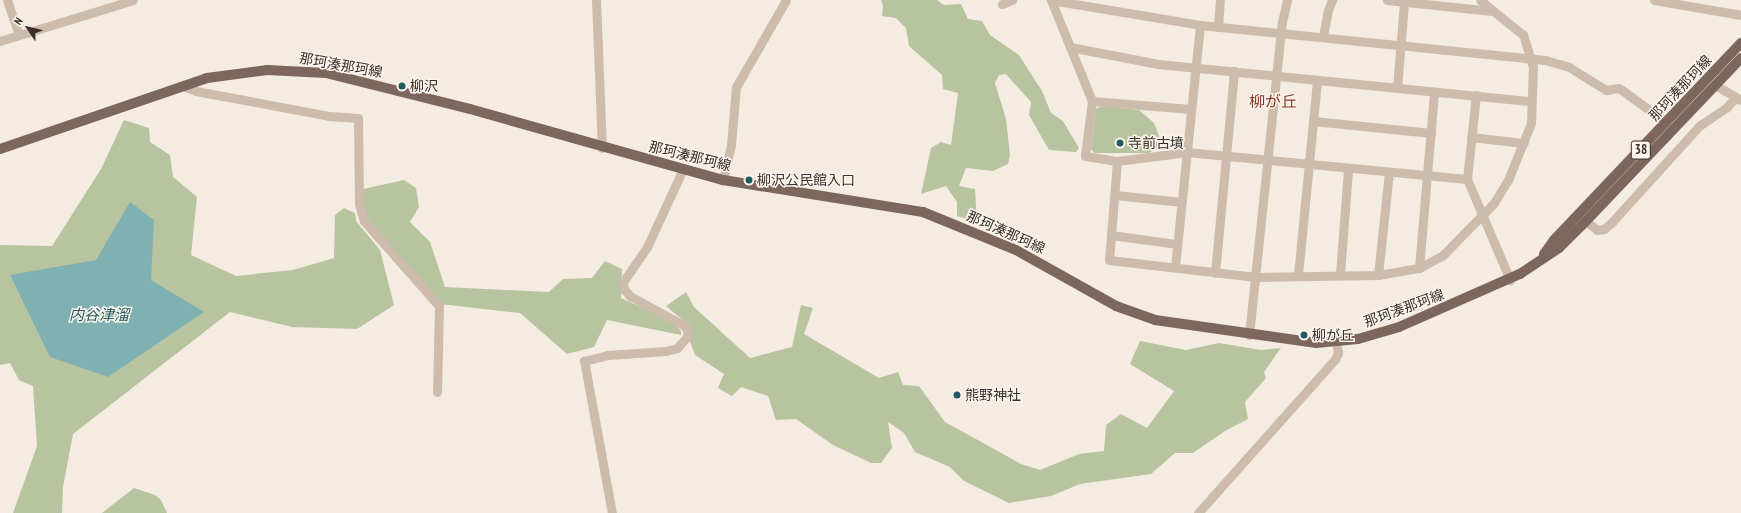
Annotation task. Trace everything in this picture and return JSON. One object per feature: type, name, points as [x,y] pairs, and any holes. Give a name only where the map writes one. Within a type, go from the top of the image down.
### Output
[{"type":"main road","name":"那珂湊那珂線","points":[[1542,258],[1554,240],[1741,43]]},
{"type":"main road","name":"那珂湊那珂線","points":[[0,149],[213,77],[267,70],[326,73],[470,109],[602,148],[723,180],[923,212],[1016,250],[1116,306],[1175,325],[1297,342],[1336,341],[1399,327],[1510,280],[1559,248],[1741,58]]},
{"type":"street","points":[[7,0],[19,34]]},
{"type":"street","points":[[0,41],[19,34],[91,15],[133,0]]},
{"type":"street","points":[[596,0],[602,148]]},
{"type":"street","points":[[723,180],[731,145],[736,87],[786,0]]},
{"type":"street","points":[[1002,4],[1012,0]]},
{"type":"street","points":[[1051,0],[1101,10],[1200,25],[1323,36],[1531,58],[1569,67],[1606,90],[1619,88],[1666,122]]},
{"type":"street","points":[[1051,0],[1092,101],[1085,156],[1117,161],[1187,152],[1348,169],[1467,179]]},
{"type":"street","points":[[1101,10],[1103,0]]},
{"type":"street","points":[[1218,26],[1220,0]]},
{"type":"street","points":[[1250,335],[1269,160],[1276,76],[1281,33],[1287,0]]},
{"type":"street","points":[[1323,36],[1328,10],[1332,0]]},
{"type":"street","points":[[1117,161],[1109,260],[1215,273],[1256,276],[1340,274],[1378,275],[1419,268],[1443,255],[1484,216],[1502,191],[1524,143],[1531,123],[1533,67],[1523,34],[1480,0]]},
{"type":"street","points":[[1654,0],[1741,15]]},
{"type":"street","points":[[1397,88],[1401,45],[1396,1],[1492,11]]},
{"type":"street","points":[[1175,267],[1200,25]]},
{"type":"street","points":[[1070,47],[1158,64],[1316,81],[1531,101]]},
{"type":"street","points":[[1215,273],[1234,71]]},
{"type":"street","points":[[1298,276],[1316,81]]},
{"type":"street","points":[[1586,221],[1597,230],[1604,229],[1700,126],[1738,100],[1715,85]]},
{"type":"street","points":[[183,86],[196,91],[329,116],[358,118],[359,204],[364,221],[439,306],[437,392]]},
{"type":"street","points":[[1419,268],[1434,92]]},
{"type":"street","points":[[1476,95],[1467,179],[1510,280]]},
{"type":"street","points":[[1092,101],[1191,109]]},
{"type":"street","points":[[1313,121],[1431,133]]},
{"type":"street","points":[[1471,137],[1524,143]]},
{"type":"street","points":[[612,513],[584,361],[608,355],[666,351],[677,348],[687,337],[688,332],[685,326],[630,296],[624,289],[623,282],[647,247],[683,169]]},
{"type":"street","points":[[1340,274],[1348,169]]},
{"type":"street","points":[[1378,275],[1388,172]]},
{"type":"street","points":[[1115,195],[1182,202]]},
{"type":"street","points":[[1111,235],[1178,244]]},
{"type":"street","points":[[1198,513],[1335,359],[1338,354],[1336,341]]},
{"type":"green space","points":[[881,0],[937,0],[944,5],[961,4],[968,19],[982,21],[990,35],[1019,55],[1042,91],[1051,113],[1063,121],[1079,148],[1076,152],[1049,150],[1029,115],[1031,102],[1006,74],[999,75],[995,83],[1006,119],[1010,155],[1008,164],[993,171],[966,168],[959,186],[975,189],[977,222],[957,216],[957,202],[946,186],[921,194],[931,148],[941,142],[951,145],[958,93],[943,89],[942,75],[909,46],[906,28],[896,18],[882,16],[883,6]]},
{"type":"green space","points":[[1101,106],[1139,110],[1154,123],[1162,144],[1149,153],[1094,153],[1091,149],[1096,109]]},
{"type":"green space","points":[[124,120],[149,128],[150,142],[170,155],[173,177],[197,197],[191,255],[236,276],[293,270],[334,258],[335,215],[344,208],[355,213],[356,221],[380,250],[394,305],[357,329],[292,327],[230,312],[73,434],[63,487],[62,513],[13,513],[37,446],[33,386],[19,380],[10,363],[0,365],[0,245],[52,246],[101,169]]},
{"type":"green space","points":[[404,180],[416,188],[419,207],[410,222],[430,242],[445,287],[549,292],[563,279],[592,278],[605,261],[622,269],[621,298],[673,322],[681,331],[681,335],[607,320],[594,347],[567,354],[520,313],[440,304],[367,218],[362,202],[363,189]]},
{"type":"green space","points":[[686,292],[694,307],[750,358],[792,347],[801,305],[813,308],[804,334],[879,378],[898,372],[903,385],[919,386],[945,422],[1021,464],[1040,470],[1079,454],[1104,451],[1106,425],[1121,414],[1147,428],[1174,391],[1130,364],[1140,341],[1186,350],[1219,343],[1261,350],[1281,348],[1264,372],[1266,378],[1245,402],[1248,419],[1225,431],[1193,453],[1175,453],[1151,474],[1080,484],[1051,496],[1009,503],[964,481],[950,467],[915,452],[904,433],[888,422],[892,448],[881,463],[871,463],[833,445],[796,419],[776,420],[768,396],[741,387],[732,396],[718,388],[724,374],[695,355],[689,339],[691,327],[666,306]]},
{"type":"green space","points":[[134,488],[155,495],[161,500],[167,513],[102,513]]},
{"type":"water","name":"内谷津溜","points":[[130,202],[154,220],[151,280],[204,312],[108,377],[50,357],[10,275],[96,260]]},
{"type":"place","name":"柳沢","points":[[402,86]]},
{"type":"place","name":"寺前古墳","points":[[1120,143]]},
{"type":"place","name":"柳沢公民館入口","points":[[749,180]]},
{"type":"place","name":"柳が丘","points":[[1304,335]]},
{"type":"place","name":"熊野神社","points":[[957,395]]},
{"type":"district","name":"柳が丘","points":[[1273,101]]}]
